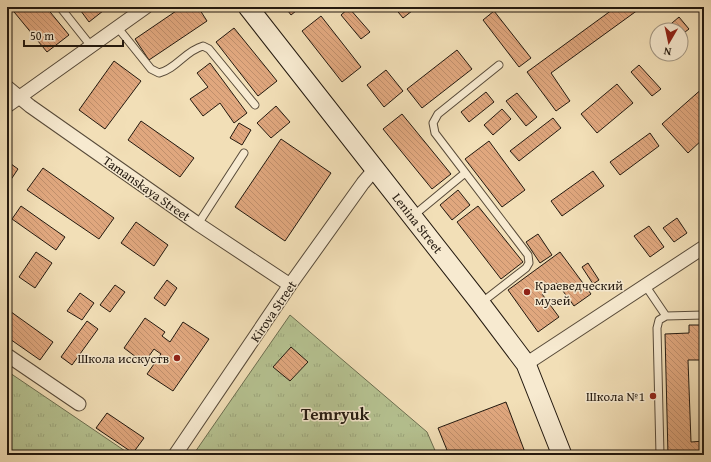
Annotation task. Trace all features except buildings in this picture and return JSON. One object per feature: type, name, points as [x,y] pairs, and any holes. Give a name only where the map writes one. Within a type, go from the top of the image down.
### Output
[{"type":"street","points":[[7,106],[146,7]]},
{"type":"street","name":"Lenina Street","points":[[248,7],[526,364],[562,455]]},
{"type":"street","name":"Tamanskaya Street","points":[[7,87],[198,224],[290,285]]},
{"type":"street","name":"Kirova Street","points":[[175,455],[290,285],[375,169]]},
{"type":"street","points":[[526,364],[704,247]]},
{"type":"street","points":[[7,355],[79,404]]},
{"type":"lane","points":[[60,7],[91,46]]},
{"type":"lane","points":[[118,28],[151,69],[159,73],[166,72],[195,48],[202,46],[209,49],[255,105]]},
{"type":"lane","points":[[480,303],[526,268],[529,263],[528,255],[435,133],[433,123],[438,114],[500,65]]},
{"type":"lane","points":[[198,224],[244,154]]},
{"type":"lane","points":[[412,216],[465,173]]},
{"type":"lane","points":[[645,285],[666,316]]},
{"type":"lane","points":[[660,455],[657,328],[659,320],[666,316],[704,315]]},
{"type":"green space","points":[[290,315],[427,432],[437,455],[193,455]]},
{"type":"green space","points":[[7,371],[131,455],[7,455]]},
{"type":"place","name":"Краеведческий музей","points":[[527,292]]},
{"type":"place","name":"Школа исскуств","points":[[177,358]]},
{"type":"place","name":"Школа №1","points":[[653,396]]},
{"type":"district","name":"Temryuk","points":[[335,414]]}]
